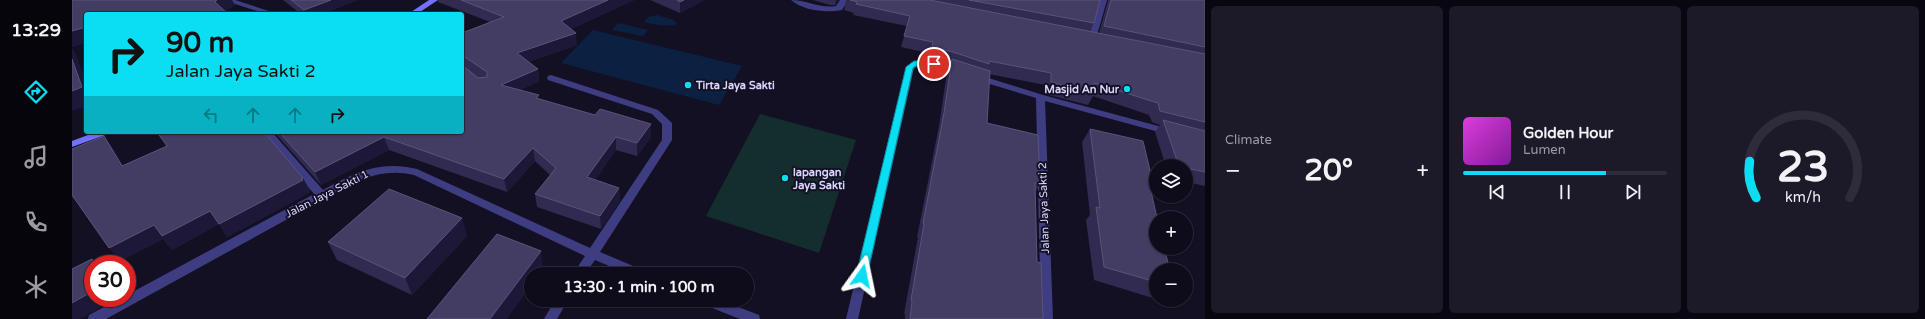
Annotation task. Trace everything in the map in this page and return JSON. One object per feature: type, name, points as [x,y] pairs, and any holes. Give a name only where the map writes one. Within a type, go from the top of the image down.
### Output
[{"type":"street","points":[[227,0],[267,12]]},
{"type":"street","points":[[415,12],[434,0]]},
{"type":"street","points":[[795,0],[816,8],[833,10],[839,8],[844,0]]},
{"type":"street","points":[[1092,39],[1104,0]]},
{"type":"street","points":[[852,319],[910,67],[914,64],[934,64],[1040,97],[1176,134]]},
{"type":"street","points":[[551,78],[655,112],[667,123],[667,140],[584,267]]},
{"type":"street","name":"Jalan Jaya Sakti 2","points":[[1040,97],[1047,319]]},
{"type":"street","points":[[72,144],[100,134]]},
{"type":"street","points":[[269,134],[321,195]]},
{"type":"street","name":"Jalan Jaya Sakti 1","points":[[94,319],[321,195],[367,172],[386,168],[404,168],[417,172],[592,254],[624,267]]},
{"type":"street","points":[[550,319],[558,307]]},
{"type":"street","points":[[724,307],[754,319]]},
{"type":"green space","name":"lapangan Jaya Sakti","points":[[760,114],[856,140],[819,253],[706,216]]},
{"type":"water","points":[[657,15],[674,20],[677,24],[661,25],[644,22],[648,17]]},
{"type":"water","points":[[618,23],[648,30],[643,36],[612,30]]},
{"type":"water","name":"Tirta Jaya Sakti","points":[[593,30],[742,66],[719,105],[561,63]]},
{"type":"building","points":[[72,0],[217,0],[215,2],[226,12],[84,12],[84,28],[72,31]]},
{"type":"building","points":[[291,0],[331,0],[304,10]]},
{"type":"building","points":[[461,0],[608,0],[561,21],[576,33],[517,53],[538,69],[501,85],[539,95],[536,98],[595,115],[600,109],[651,124],[637,143],[616,137],[587,177],[619,188],[600,216],[535,194],[556,168],[533,148],[504,179],[384,137],[315,172],[281,134],[464,134],[464,67],[478,78],[487,77],[487,72],[464,56],[464,32],[504,17]]},
{"type":"building","points":[[850,0],[930,0],[1205,54],[1205,122],[1160,111],[1158,103],[1094,83],[1095,94],[1051,82],[1051,73],[989,61],[989,64],[953,52],[932,47],[933,42],[904,36],[910,16],[856,4],[857,2]]},
{"type":"building","points":[[969,0],[1100,0],[1094,23]]},
{"type":"building","points":[[1111,0],[1205,0],[1205,47],[1104,26]]},
{"type":"building","points":[[72,59],[82,87],[72,91]]},
{"type":"building","points":[[952,59],[990,71],[987,123],[1038,135],[1040,185],[1035,183],[1037,262],[1041,263],[1043,319],[910,319],[911,300],[923,223],[944,113]]},
{"type":"building","points":[[1163,120],[1205,131],[1205,172],[1193,169],[1193,159],[1177,159]]},
{"type":"building","points":[[1090,129],[1143,141],[1149,166],[1149,203],[1154,203],[1155,211],[1149,211],[1149,255],[1166,255],[1168,263],[1149,263],[1149,280],[1104,267],[1096,207],[1100,208]]},
{"type":"building","points":[[158,134],[266,134],[303,178],[301,179],[303,180],[219,224],[210,211],[162,236],[154,225],[109,248],[72,195],[72,149],[104,136],[122,166],[167,146]]},
{"type":"building","points":[[389,189],[462,218],[405,278],[328,242]]},
{"type":"building","points":[[497,234],[541,251],[529,267],[524,267],[524,274],[490,319],[427,319]]},
{"type":"building","points":[[84,263],[84,296],[72,303],[72,269]]},
{"type":"place","name":"Tirta Jaya Sakti","points":[[688,85]]},
{"type":"place","name":"Masjid An Nur","points":[[1127,89]]},
{"type":"place","name":"lapangan Jaya Sakti","points":[[785,178]]},
{"type":"route","points":[[862,276],[877,205],[910,67],[914,64],[924,62],[934,64]]}]
